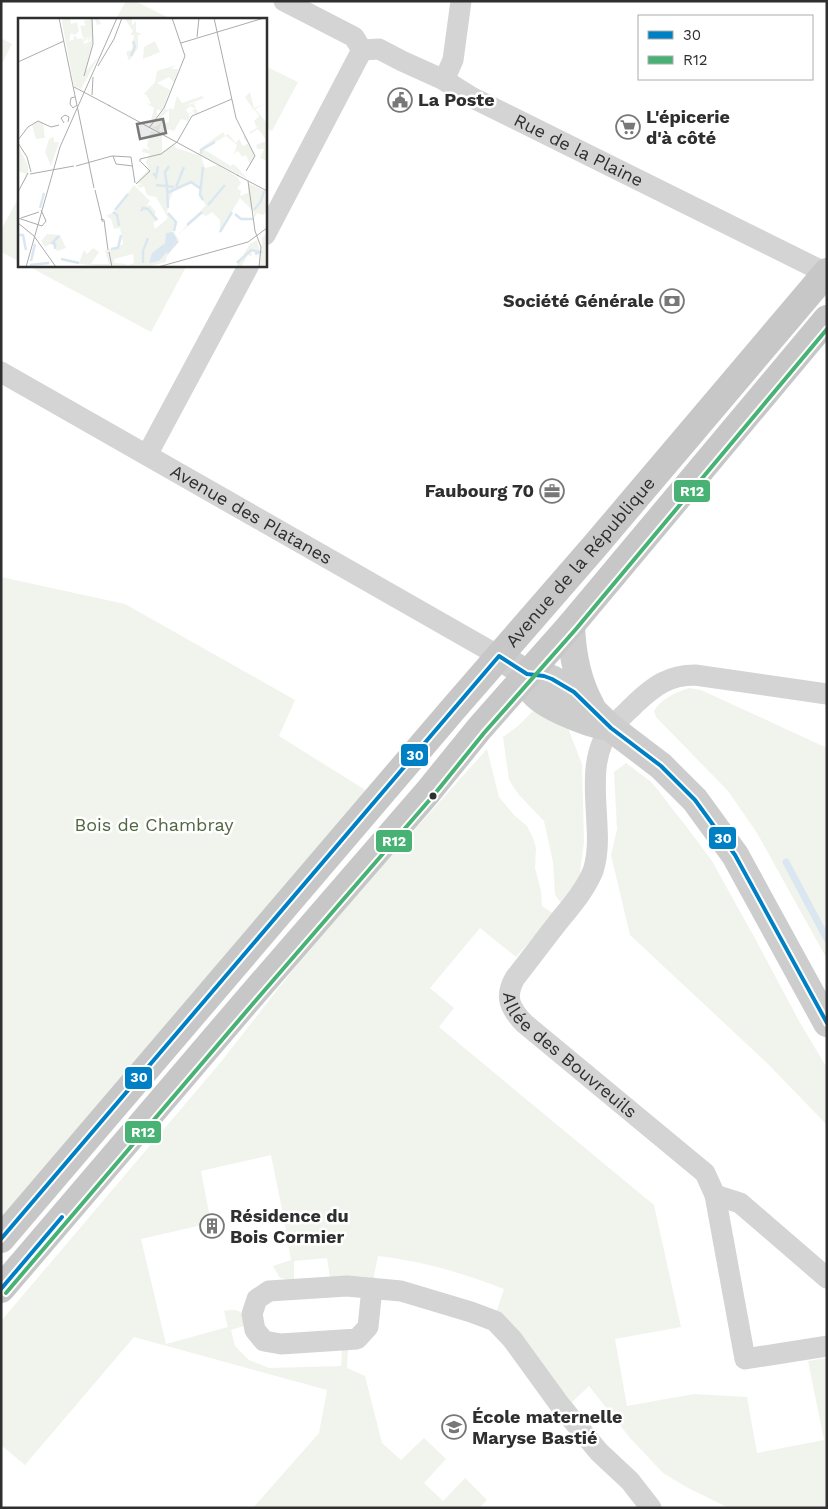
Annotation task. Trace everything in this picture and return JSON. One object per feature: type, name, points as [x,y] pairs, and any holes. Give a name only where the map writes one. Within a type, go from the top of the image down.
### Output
[{"type":"main road","name":"Avenue de la République","points":[[1,1239],[499,656],[572,574],[826,273]]},
{"type":"main road","name":"Avenue de la République","points":[[1,1289],[428,792],[479,729],[571,625],[827,319]]},
{"type":"main road","points":[[571,625],[572,642],[582,688],[590,704],[605,722]]},
{"type":"main road","points":[[499,656],[527,674],[544,676],[574,692],[605,722],[661,766],[683,786],[706,813],[735,855],[827,1023]]},
{"type":"street","points":[[266,233],[362,50],[354,37],[284,1]]},
{"type":"street","points":[[444,80],[453,60],[461,1]]},
{"type":"street","name":"Rue de la Plaine","points":[[362,50],[379,49],[402,62],[444,80],[480,101],[826,273]]},
{"type":"street","points":[[147,455],[248,266]]},
{"type":"street","name":"Avenue des Platanes","points":[[1,372],[499,656]]},
{"type":"street","points":[[605,722],[657,685],[677,676],[695,675],[827,694]]},
{"type":"street","name":"Allée des Bouvreuils","points":[[605,722],[597,758],[595,786],[598,847],[593,871],[578,897],[515,978],[509,990],[508,998],[514,1011],[525,1024],[705,1173],[715,1195],[745,1359],[827,1346]]},
{"type":"street","points":[[715,1195],[740,1203],[827,1278]]},
{"type":"street","points":[[372,1288],[368,1326],[357,1339],[281,1344],[264,1341],[255,1330],[252,1314],[257,1299],[270,1291],[347,1286],[372,1288],[401,1291],[471,1312],[495,1322],[512,1339],[560,1405],[599,1452],[630,1481],[651,1508]]},
{"type":"green space","points":[[126,1],[135,1],[169,18],[117,18]]},
{"type":"green space","points":[[1,38],[12,44],[1,65]]},
{"type":"green space","points":[[266,66],[298,82],[272,131],[266,128]]},
{"type":"green space","points":[[18,199],[18,260],[1,252],[1,230]]},
{"type":"green space","points":[[28,266],[186,266],[151,332]]},
{"type":"green space","name":"Bois de Chambray","points":[[1,577],[125,604],[295,700],[279,736],[378,798],[1,1239]]},
{"type":"green space","points":[[689,688],[701,690],[827,748],[827,959],[757,833],[728,791],[656,717],[654,711],[660,703],[674,694]]},
{"type":"green space","points":[[536,708],[568,728],[582,764],[584,842],[579,880],[562,904],[555,895],[553,862],[544,821],[519,795],[509,780],[503,737],[518,726]]},
{"type":"green space","points":[[487,749],[499,797],[514,815],[527,826],[533,838],[536,848],[535,868],[541,891],[542,906],[554,914],[516,957],[480,928],[430,988],[454,1008],[439,1027],[654,1205],[681,1327],[615,1339],[627,1406],[694,1394],[747,1397],[757,1453],[824,1440],[808,1361],[827,1358],[827,1508],[729,1508],[688,1488],[663,1473],[630,1438],[589,1386],[570,1404],[496,1313],[504,1289],[442,1268],[378,1256],[373,1281],[330,1278],[327,1258],[294,1261],[294,1281],[280,1278],[273,1266],[291,1260],[271,1155],[201,1171],[211,1223],[141,1239],[166,1344],[228,1327],[224,1311],[237,1310],[244,1317],[247,1325],[231,1330],[235,1346],[249,1360],[269,1368],[341,1366],[342,1349],[348,1349],[347,1368],[365,1376],[382,1443],[401,1460],[424,1438],[446,1459],[424,1483],[443,1501],[465,1478],[487,1500],[479,1508],[253,1508],[319,1433],[327,1390],[134,1337],[25,1465],[1,1445],[1,1321],[220,1063],[321,934]]},
{"type":"green space","points":[[626,763],[650,781],[658,790],[712,861],[799,1021],[827,1068],[827,1125],[767,1063],[630,935],[611,855],[617,829],[614,772]]},
{"type":"waterway","points":[[786,862],[827,939]]},
{"type":"transit line","name":"R12","points":[[6,1293],[433,796],[484,733],[576,629],[827,329]]},
{"type":"transit line","name":"30","points":[[1,1239],[499,656],[527,674],[552,679],[574,692],[611,728],[661,766],[695,800],[735,855],[827,1023]]},
{"type":"transit line","name":"30","points":[[1,1289],[62,1217]]},
{"type":"place","name":"La Poste","points":[[400,100]]},
{"type":"place","name":"L'épicerie d'à côté","points":[[628,127]]},
{"type":"place","name":"Société Générale","points":[[672,301]]},
{"type":"place","name":"Faubourg 70","points":[[552,491]]},
{"type":"place","name":"Résidence du Bois Cormier","points":[[212,1226]]},
{"type":"place","name":"École maternelle Maryse Bastié","points":[[454,1427]]}]
